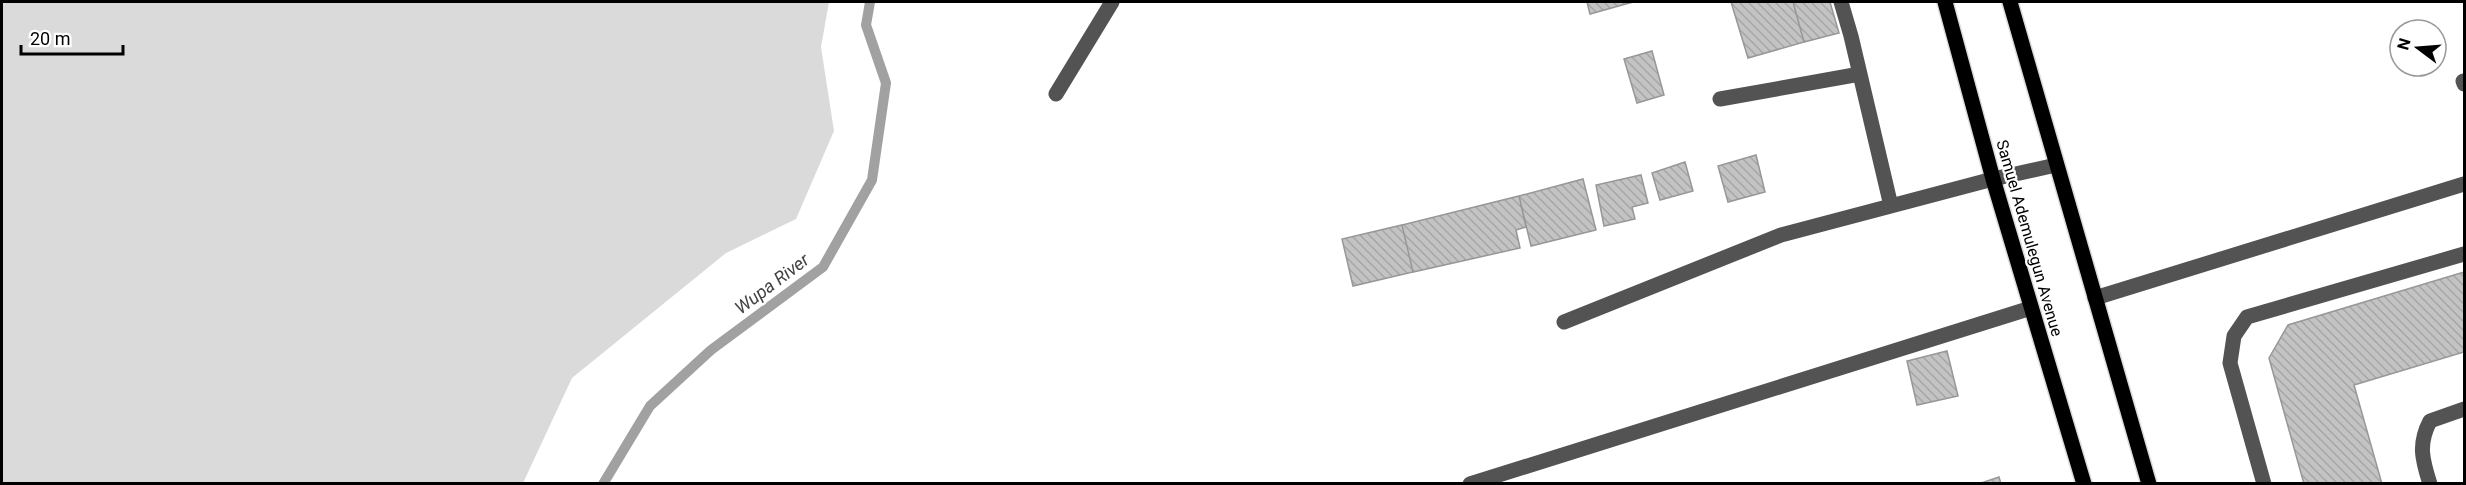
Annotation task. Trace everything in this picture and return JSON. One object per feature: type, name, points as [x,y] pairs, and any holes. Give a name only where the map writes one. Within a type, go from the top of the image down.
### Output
[{"type":"main road","name":"Samuel Ademulegun Avenue","points":[[1945,2],[1993,179],[2084,483]]},
{"type":"main road","points":[[2010,2],[2149,483]]},
{"type":"lane","points":[[1056,94],[1112,2]]},
{"type":"lane","points":[[1841,2],[1891,206]]},
{"type":"lane","points":[[1720,99],[1860,74]]},
{"type":"lane","points":[[1564,322],[1781,235],[1993,179],[2056,165]]},
{"type":"lane","points":[[2095,298],[2464,184]]},
{"type":"lane","points":[[2264,483],[2230,363],[2234,336],[2247,317],[2464,254]]},
{"type":"lane","points":[[1470,483],[2031,308]]},
{"type":"lane","points":[[2430,483],[2422,460],[2423,435],[2430,421],[2464,409]]},
{"type":"shaded area","points":[[2,2],[829,2],[821,47],[834,131],[796,219],[726,253],[572,378],[523,483],[2,483]]},
{"type":"building","points":[[1587,2],[1633,2],[1590,14]]},
{"type":"building","points":[[1731,2],[1793,2],[1804,42],[1748,58]]},
{"type":"building","points":[[1793,2],[1830,2],[1839,33],[1804,42]]},
{"type":"building","points":[[1652,51],[1664,95],[1637,103],[1624,59]]},
{"type":"building","points":[[1756,155],[1765,192],[1728,202],[1718,166]]},
{"type":"building","points":[[1685,162],[1693,191],[1660,200],[1652,173]]},
{"type":"building","points":[[1641,175],[1648,203],[1632,207],[1635,219],[1604,226],[1596,185]]},
{"type":"building","points":[[1583,179],[1596,230],[1531,246],[1519,196]]},
{"type":"building","points":[[1519,196],[1526,227],[1516,230],[1520,248],[1413,272],[1402,225]]},
{"type":"building","points":[[1402,225],[1413,272],[1353,286],[1342,239]]},
{"type":"building","points":[[2464,272],[2464,352],[2354,385],[2382,484],[2304,484],[2269,358],[2288,325]]},
{"type":"building","points":[[1947,351],[1958,396],[1917,405],[1907,361]]},
{"type":"building","points":[[1999,477],[2001,484],[1981,484],[1981,483]]},
{"type":"waterway","name":"Wupa River","points":[[603,484],[650,406],[711,350],[823,267],[872,180],[886,83],[866,25],[870,2]]}]
